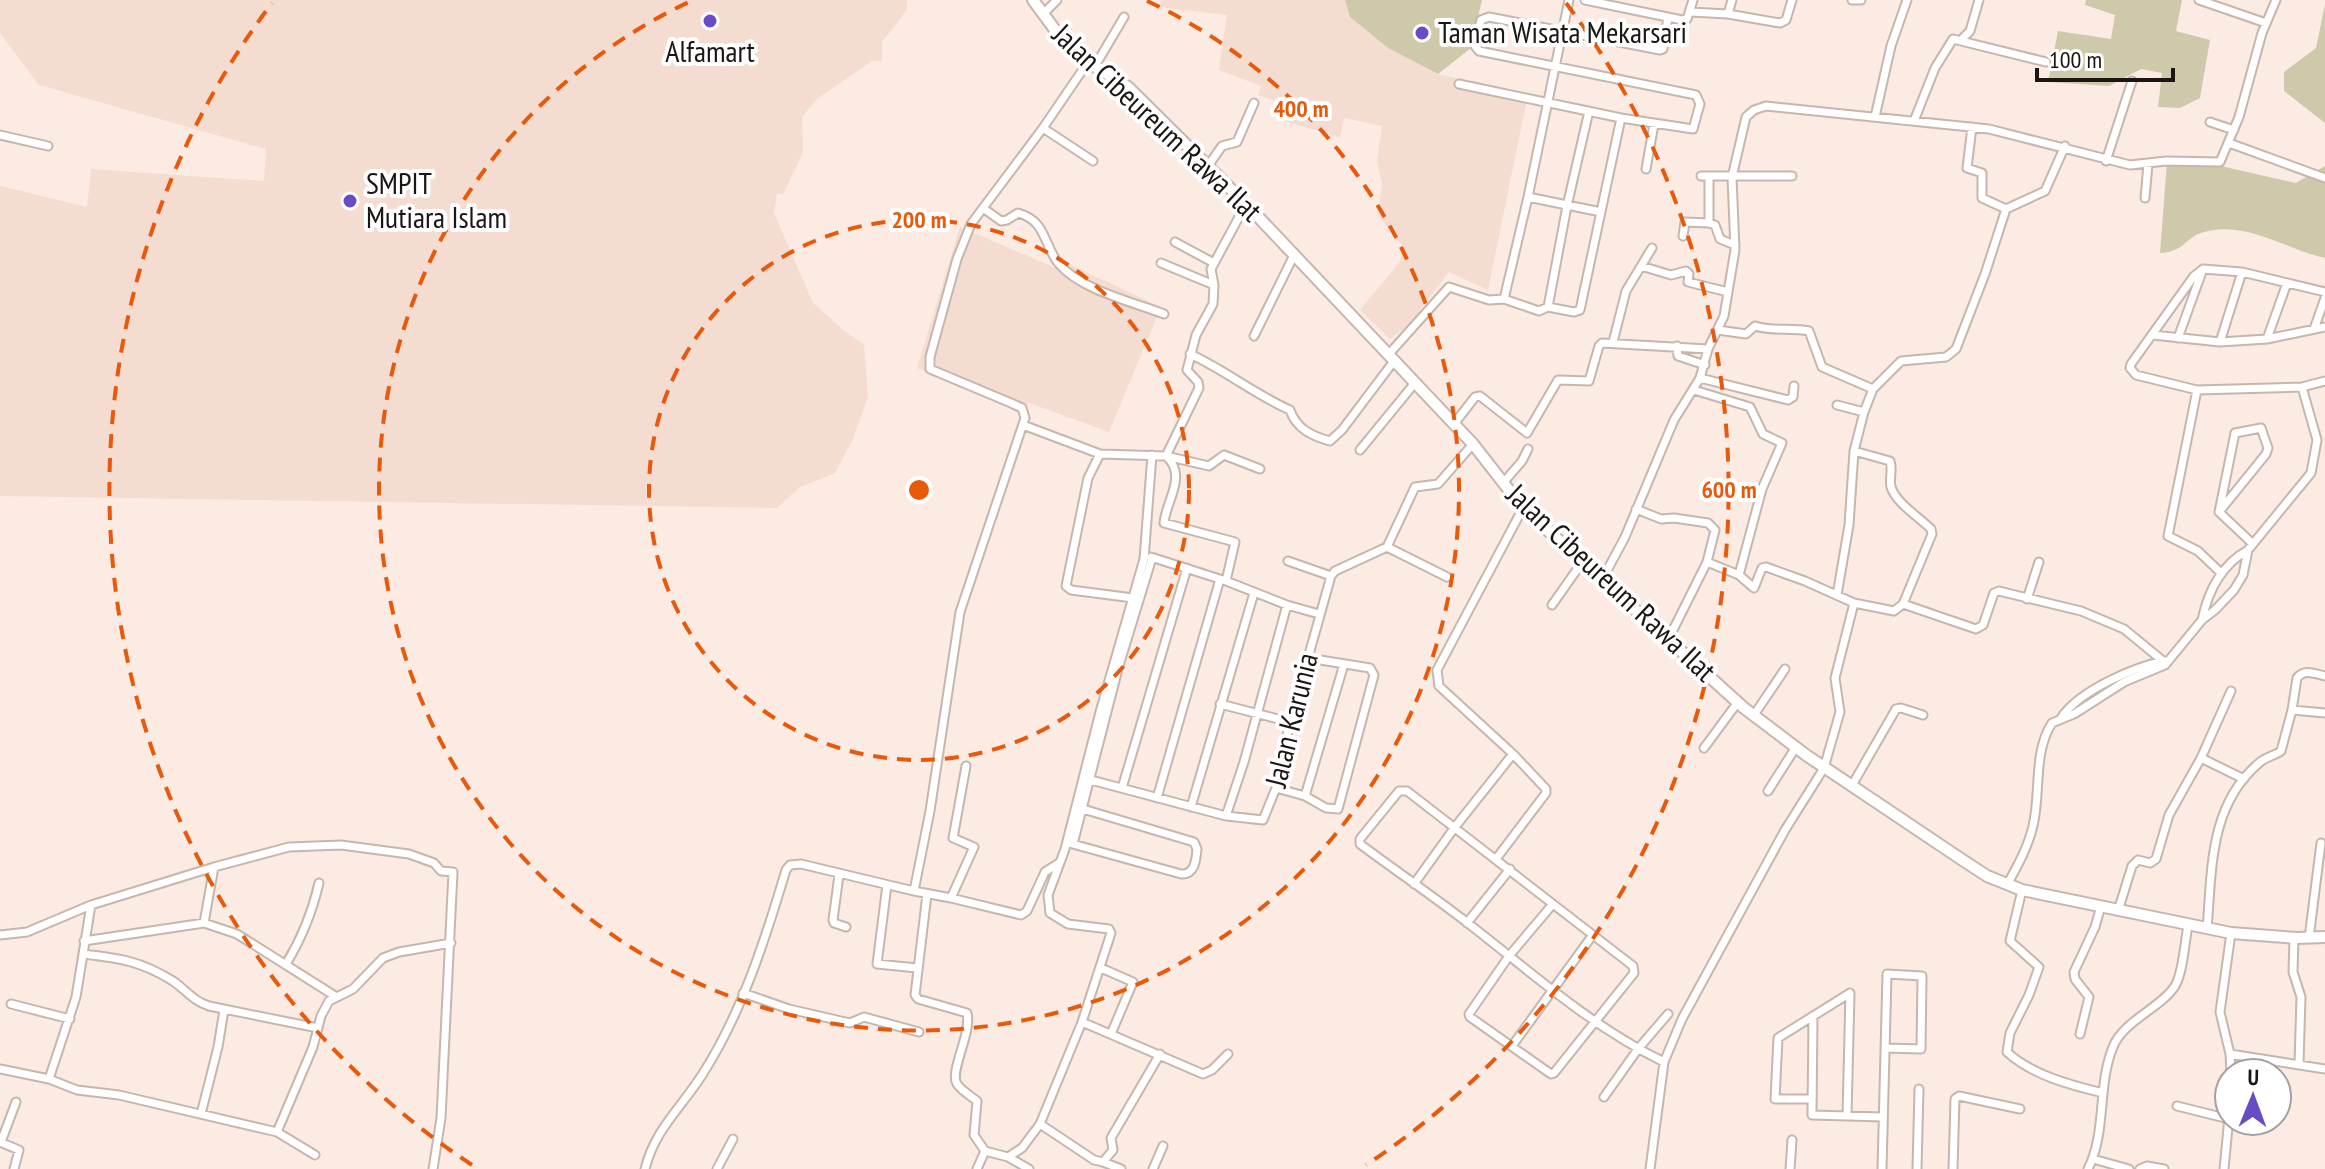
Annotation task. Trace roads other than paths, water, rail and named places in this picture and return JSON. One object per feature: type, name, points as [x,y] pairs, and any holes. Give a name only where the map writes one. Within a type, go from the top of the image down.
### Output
[{"type":"street","name":"Jalan Cibeureum Rawa Ilat","points":[[1033,0],[1061,38],[1092,64],[1128,87],[1246,204],[1473,444],[1523,508],[1738,702],[1824,768],[1987,876],[2022,890],[2231,933],[2325,937]]},
{"type":"street","points":[[1043,14],[1057,0]]},
{"type":"street","points":[[1504,299],[1569,0]]},
{"type":"street","points":[[1585,0],[1687,19],[1693,0]]},
{"type":"street","points":[[1728,14],[1732,0]]},
{"type":"street","points":[[1691,12],[1728,14],[1783,23],[1792,0]]},
{"type":"street","points":[[1852,0],[1861,0]]},
{"type":"street","points":[[1875,117],[1891,46],[1907,0]]},
{"type":"street","points":[[1961,40],[1970,31],[1979,0]]},
{"type":"street","points":[[2199,0],[2266,23]]},
{"type":"street","points":[[1603,578],[1625,537],[1674,420],[1700,378],[1708,349],[1724,316],[1735,245],[1732,177],[1746,117],[1754,110],[1766,106],[1972,127],[2065,146],[2106,161],[2148,164],[2166,161],[2220,162],[2234,130],[2266,23],[2276,0]]},
{"type":"street","points":[[914,891],[930,811],[960,612],[1025,416],[1022,408],[969,387],[929,366],[962,244],[971,224],[1124,17]]},
{"type":"street","points":[[1459,84],[1621,118],[1694,129],[1700,104],[1696,95],[1479,51],[1475,46],[1481,20],[1489,17],[1660,50],[1663,49],[1668,17]]},
{"type":"street","points":[[1914,121],[1945,49],[1953,39],[2046,62]]},
{"type":"street","points":[[2106,161],[2132,81]]},
{"type":"street","points":[[1208,166],[1222,146],[1237,142],[1254,103]]},
{"type":"street","points":[[1548,307],[1589,111]]},
{"type":"street","points":[[1190,354],[1290,410],[1294,421],[1305,430],[1330,441],[1342,430],[1391,358],[1449,287],[1489,300],[1504,299],[1539,311],[1548,307],[1574,312],[1580,310],[1621,118]]},
{"type":"street","points":[[2210,122],[2234,130]]},
{"type":"street","points":[[1646,169],[1654,124]]},
{"type":"street","points":[[1972,127],[1967,168],[1982,173],[1982,198],[2006,209]]},
{"type":"street","points":[[1043,128],[1093,161]]},
{"type":"street","points":[[0,135],[48,146]]},
{"type":"street","points":[[2229,143],[2325,178]]},
{"type":"street","points":[[1837,595],[1849,525],[1854,451],[1873,389],[1901,361],[1946,357],[1956,349],[2006,209],[2045,191],[2065,146]]},
{"type":"street","points":[[2145,198],[2148,164]]},
{"type":"street","points":[[1709,223],[1705,176],[1792,176]]},
{"type":"street","points":[[1528,197],[1601,212]]},
{"type":"street","points":[[1166,456],[1199,388],[1198,382],[1187,372],[1190,354],[1203,320],[1213,304],[1214,285],[1210,272],[1246,204]]},
{"type":"street","points":[[983,208],[1001,221],[1018,213],[1024,214],[1043,229],[1057,262],[1073,276],[1164,314]]},
{"type":"street","points":[[1683,236],[1685,222],[1709,223],[1714,225],[1720,239],[1735,245]]},
{"type":"street","points":[[1175,242],[1214,263]]},
{"type":"street","points":[[1613,342],[1626,291],[1652,248]]},
{"type":"street","points":[[1254,336],[1294,255]]},
{"type":"street","points":[[1161,263],[1214,285]]},
{"type":"street","points":[[1641,266],[1671,275],[1686,271],[1689,274],[1688,282],[1728,292]]},
{"type":"street","points":[[2178,338],[2203,269]]},
{"type":"street","points":[[2314,329],[2325,295],[2242,272],[2203,269],[2194,276],[2131,364],[2132,373],[2197,390],[2302,387],[2325,381]]},
{"type":"street","points":[[2220,342],[2242,272]]},
{"type":"street","points":[[2267,339],[2287,283]]},
{"type":"street","points":[[1718,330],[1744,334],[1755,326],[1773,331],[1794,328],[1809,331],[1822,367],[1873,389]]},
{"type":"street","points":[[2153,335],[2220,342],[2267,339],[2325,327]]},
{"type":"street","points":[[1454,424],[1475,397],[1480,396],[1527,433],[1558,380],[1589,381],[1599,346],[1606,342],[1708,349]]},
{"type":"street","points":[[1677,346],[1678,356],[1705,365]]},
{"type":"street","points":[[1700,378],[1788,400],[1793,397],[1794,386]]},
{"type":"street","points":[[1360,450],[1414,384]]},
{"type":"street","points":[[2202,620],[2209,594],[2221,573],[2251,547],[2311,473],[2317,440],[2302,387]]},
{"type":"street","points":[[1694,390],[1750,407],[1763,434],[1782,443],[1762,489],[1739,575]]},
{"type":"street","points":[[2197,390],[2168,536],[2198,551],[2221,573]]},
{"type":"street","points":[[1837,405],[1864,412]]},
{"type":"street","points":[[1023,425],[1100,454],[1166,456],[1209,466],[1224,455],[1260,469]]},
{"type":"street","points":[[2261,428],[2268,448],[2266,454],[2219,512],[2235,433],[2261,428]]},
{"type":"street","points":[[1288,561],[1331,576],[1335,571],[1387,547],[1415,487],[1438,484],[1473,444]]},
{"type":"street","points":[[1503,483],[1528,449]]},
{"type":"street","points":[[1707,562],[1739,575],[1755,588],[1762,568],[1766,567],[1854,603],[1894,611],[1903,604],[1931,538],[1931,529],[1896,496],[1891,485],[1890,461],[1854,451]]},
{"type":"street","points":[[1100,454],[1088,478],[1066,586],[1071,590],[1133,598]]},
{"type":"street","points":[[1008,1157],[1022,1148],[1040,1124],[1082,1022],[1111,933],[1109,929],[1068,924],[1056,918],[1049,910],[1048,895],[1083,809],[1148,556],[1152,455]]},
{"type":"street","points":[[1157,798],[1235,545],[1232,540],[1164,523],[1176,483],[1175,468],[1166,456]]},
{"type":"street","points":[[1496,859],[1546,793],[1544,786],[1439,686],[1436,678],[1437,670],[1523,508]]},
{"type":"street","points":[[1636,509],[1661,519],[1708,523],[1715,530],[1707,562],[1669,638]]},
{"type":"street","points":[[2219,512],[2251,547]]},
{"type":"street","points":[[1387,547],[1447,577]]},
{"type":"street","points":[[2008,883],[2026,850],[2033,826],[2047,731],[2052,723],[2074,714],[2124,682],[2160,669],[2202,620],[2234,590],[2243,575],[2251,547]]},
{"type":"street","points":[[1070,843],[1100,712],[1148,556]]},
{"type":"street","points":[[1148,556],[1319,614]]},
{"type":"street","points":[[1552,605],[1583,561]]},
{"type":"street","points":[[2027,599],[2039,562]]},
{"type":"street","points":[[1122,788],[1187,568]]},
{"type":"street","name":"Jalan Karunia","points":[[1226,816],[1259,821],[1266,817],[1331,576]]},
{"type":"street","points":[[1903,604],[1976,629],[1983,625],[1994,593],[1999,591],[2081,611],[2124,629],[2165,661]]},
{"type":"street","points":[[1191,807],[1254,593]]},
{"type":"street","points":[[1650,1169],[1664,1062],[1682,1019],[1771,856],[1824,768],[1840,712],[1835,678],[1854,603]]},
{"type":"street","points":[[1091,780],[1226,816],[1287,605]]},
{"type":"street","points":[[1276,788],[1305,796],[1326,808],[1338,809],[1375,673],[1370,668],[1308,658]]},
{"type":"street","points":[[1305,796],[1344,664]]},
{"type":"street","points":[[1754,715],[1785,669]]},
{"type":"street","points":[[2207,929],[2215,835],[2221,817],[2244,779],[2260,761],[2281,751],[2297,678],[2305,672],[2325,676]]},
{"type":"street","points":[[2118,911],[2132,866],[2138,860],[2150,863],[2156,859],[2169,815],[2201,758],[2231,691]]},
{"type":"street","points":[[1704,748],[1738,702]]},
{"type":"street","points":[[1220,704],[1290,722]]},
{"type":"street","points":[[1851,787],[1896,709],[1923,715]]},
{"type":"street","points":[[2292,710],[2325,713]]},
{"type":"street","points":[[1768,791],[1796,747]]},
{"type":"street","points":[[1414,884],[1513,754]]},
{"type":"street","points":[[2201,758],[2244,779]]},
{"type":"street","points":[[951,898],[974,847],[953,838],[966,766]]},
{"type":"street","points":[[1552,905],[1509,956],[1469,1014],[1551,1074],[1596,1024],[1635,968],[1403,789],[1360,839],[1360,844],[1467,923],[1509,956],[1553,991],[1596,1024],[1664,1062]]},
{"type":"street","points":[[1070,843],[1181,874],[1192,870],[1197,849],[1194,842],[1083,809]]},
{"type":"street","points":[[2309,938],[2321,843]]},
{"type":"street","points":[[0,935],[27,932],[91,905],[289,847],[341,845],[409,854],[434,863],[441,871],[453,872],[441,1118],[433,1169]]},
{"type":"street","points":[[645,1169],[664,1125],[701,1077],[743,993],[766,937],[786,870],[796,864],[1021,915],[1027,911],[1045,872],[1059,863]]},
{"type":"street","points":[[204,923],[214,867]]},
{"type":"street","points":[[1467,923],[1510,869]]},
{"type":"street","points":[[839,875],[833,920],[846,927]]},
{"type":"street","points":[[286,964],[302,939],[319,883]]},
{"type":"street","points":[[887,885],[877,964],[917,968]]},
{"type":"street","points":[[2022,890],[2010,941],[2039,967],[2010,1033],[2007,1052],[2023,1064],[2065,1083],[2103,1093]]},
{"type":"street","points":[[927,894],[915,995],[918,999],[967,1013],[965,1044],[955,1076],[958,1085],[977,1101],[974,1135],[985,1151],[1008,1157],[1029,1169]]},
{"type":"street","points":[[49,1079],[70,1019],[91,905]]},
{"type":"street","points":[[2080,1034],[2089,997],[2075,979],[2074,972],[2101,906]]},
{"type":"street","points":[[84,941],[204,923],[237,934],[335,996]]},
{"type":"street","points":[[2088,1169],[2099,1132],[2108,1061],[2114,1043],[2174,989],[2188,925]]},
{"type":"street","points":[[2230,1057],[2220,1012],[2231,933]]},
{"type":"street","points":[[1512,1046],[1592,936]]},
{"type":"street","points":[[2294,938],[2293,972],[2301,997],[2299,1064]]},
{"type":"street","points":[[277,1132],[313,1047],[325,1008],[335,996],[353,989],[383,958],[399,952],[451,943]]},
{"type":"street","points":[[83,954],[115,957],[141,964],[175,982],[197,1002],[318,1028]]},
{"type":"street","points":[[1101,968],[1133,982],[1111,1034]]},
{"type":"street","points":[[1882,1169],[1883,1117],[1887,974],[1922,976],[1921,1049],[1885,1048]]},
{"type":"street","points":[[743,993],[789,1009],[850,1023],[864,1017],[919,1032]]},
{"type":"street","points":[[1812,1099],[1775,1099],[1778,1038],[1850,993],[1847,1116]]},
{"type":"street","points":[[11,1004],[70,1019]]},
{"type":"street","points":[[201,1114],[224,1010]]},
{"type":"street","points":[[1604,1097],[1668,1014]]},
{"type":"street","points":[[1813,1016],[1812,1115],[1883,1117]]},
{"type":"street","points":[[1082,1022],[1203,1074],[1212,1070],[1228,1054]]},
{"type":"street","points":[[1103,1162],[1113,1150],[1111,1138],[1160,1054]]},
{"type":"street","points":[[2230,1054],[2325,1069]]},
{"type":"street","points":[[0,1069],[49,1079],[77,1090],[119,1095],[277,1132],[315,1155]]},
{"type":"street","points":[[1917,1169],[1919,1089]]},
{"type":"street","points":[[1953,1169],[1955,1099],[1959,1096],[2020,1109]]},
{"type":"street","points":[[14,1169],[19,1150],[0,1142],[16,1102]]},
{"type":"street","points":[[2177,1106],[2213,1114]]},
{"type":"street","points":[[1040,1124],[1094,1160],[1121,1169]]},
{"type":"street","points":[[2224,1169],[2227,1137]]},
{"type":"street","points":[[717,1169],[733,1139]]},
{"type":"street","points":[[1790,1169],[1792,1140]]},
{"type":"street","points":[[1153,1169],[1163,1146]]},
{"type":"street","points":[[977,1169],[985,1151]]},
{"type":"street","points":[[2093,1159],[2129,1169]]},
{"type":"street","points":[[2140,1169],[2147,1166],[2164,1169]]},
{"type":"place","name":"Alfamart","points":[[710,21]]},
{"type":"place","name":"Taman Wisata Mekarsari","points":[[1422,33]]},
{"type":"place","name":"SMPIT Mutiara Islam","points":[[350,201]]}]
